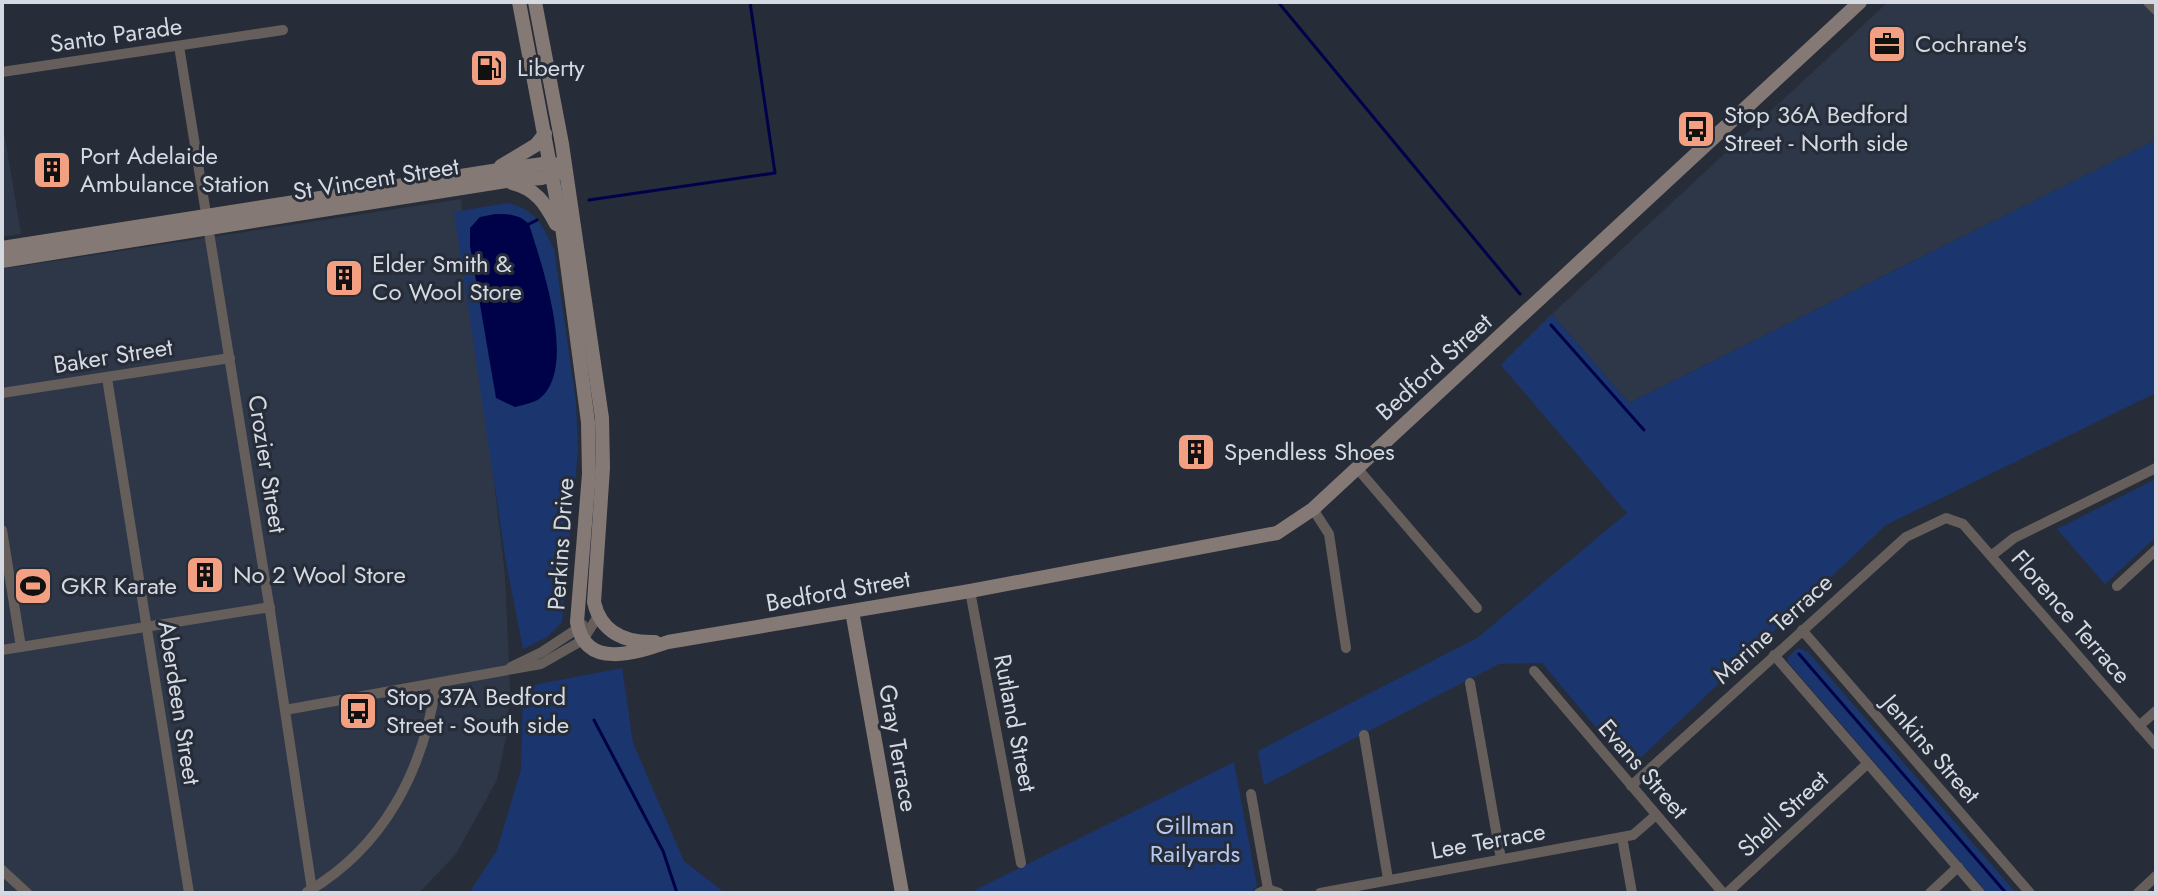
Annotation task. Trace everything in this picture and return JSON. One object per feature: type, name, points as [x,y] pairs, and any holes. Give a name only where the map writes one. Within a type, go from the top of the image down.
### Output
[{"type":"street","name":"Perkins Drive","points":[[519,2],[545,134],[556,169],[603,432],[593,589],[598,616],[611,631],[628,640],[668,642]]},
{"type":"street","name":"Perkins Drive","points":[[535,2],[590,443],[577,608],[580,634],[594,650],[609,655],[637,652],[668,642]]},
{"type":"street","name":"Bedford Street","points":[[668,642],[1264,537],[1291,526],[1860,2]]},
{"type":"street","points":[[2148,2],[2156,10]]},
{"type":"street","name":"Santo Parade","points":[[2,72],[283,30]]},
{"type":"street","name":"Crozier Street","points":[[179,46],[270,607],[309,891]]},
{"type":"street","points":[[545,134],[536,145],[502,164],[502,175],[537,194],[563,234]]},
{"type":"street","name":"St Vincent Street","points":[[2,261],[208,222],[556,169]]},
{"type":"street","name":"St Vincent Street","points":[[2,248],[208,222]]},
{"type":"street","name":"Baker Street","points":[[2,393],[230,358]]},
{"type":"street","name":"Aberdeen Street","points":[[107,378],[189,893]]},
{"type":"street","points":[[1357,468],[1477,608]]},
{"type":"street","points":[[1991,556],[2014,538],[2156,468]]},
{"type":"street","points":[[1313,509],[1329,534],[1346,648]]},
{"type":"street","name":"Florence Terrace","points":[[1953,519],[1963,524],[2156,745]]},
{"type":"street","name":"Marine Terrace","points":[[1631,786],[1906,537],[1938,520],[1953,519]]},
{"type":"street","points":[[2,530],[21,647]]},
{"type":"street","points":[[2117,586],[2156,550]]},
{"type":"street","name":"Rutland Street","points":[[970,591],[1021,863]]},
{"type":"street","points":[[2,650],[270,607]]},
{"type":"street","name":"Gray Terrace","points":[[852,611],[902,893]]},
{"type":"street","points":[[285,710],[546,663],[598,616]]},
{"type":"street","name":"Jenkins Street","points":[[1802,630],[2030,893]]},
{"type":"street","points":[[1774,655],[1980,893]]},
{"type":"street","name":"Evans Street","points":[[1534,671],[1725,893]]},
{"type":"street","points":[[1470,683],[1501,859]]},
{"type":"street","points":[[309,891],[364,849],[401,798],[421,752],[436,685]]},
{"type":"street","points":[[2139,726],[2156,711]]},
{"type":"street","points":[[1364,735],[1388,879]]},
{"type":"street","name":"Shell Street","points":[[1725,893],[1867,764]]},
{"type":"street","points":[[1251,794],[1264,891],[1279,893]]},
{"type":"street","name":"Lee Terrace","points":[[1320,893],[1633,835],[1656,815]]},
{"type":"street","points":[[1622,837],[1632,893]]},
{"type":"street","points":[[1930,893],[1958,867]]},
{"type":"street","points":[[2,870],[23,890]]},
{"type":"street","points":[[2138,893],[2156,876]]},
{"type":"shaded area","points":[[1888,2],[2156,2],[2156,140],[1629,403],[1552,314]]},
{"type":"shaded area","points":[[2,119],[21,234],[2,237]]},
{"type":"shaded area","points":[[461,199],[505,576],[510,687],[507,734],[497,780],[456,854],[419,893],[2,893],[2,269]]},
{"type":"shaded area","points":[[514,215],[529,224],[548,289],[557,341],[551,384],[539,399],[515,407],[496,398],[470,246],[470,228],[480,217]]},
{"type":"green space","points":[[2156,140],[2156,393],[1886,525],[1630,768],[1542,663],[1499,664],[1264,785],[1258,751],[1477,638],[1627,513],[1501,365],[1552,314],[1629,403]]},
{"type":"green space","points":[[507,203],[531,214],[546,232],[554,249],[576,402],[578,451],[562,622],[547,637],[523,649],[506,562],[454,212]]},
{"type":"green space","points":[[2156,479],[2156,537],[2105,584],[2057,529]]},
{"type":"green space","points":[[1798,648],[1808,652],[2016,893],[1987,893],[1788,662],[1788,657]]},
{"type":"green space","points":[[622,668],[633,743],[684,861],[725,893],[469,893],[497,850],[521,769],[523,687]]},
{"type":"green space","name":"Gillman Railyards","points":[[1234,762],[1257,885],[1251,893],[969,893]]},
{"type":"waterway","points":[[589,200],[775,173],[750,2]]},
{"type":"waterway","points":[[1278,2],[1520,294]]},
{"type":"waterway","points":[[529,224],[537,220]]},
{"type":"waterway","points":[[1551,325],[1644,430]]},
{"type":"waterway","points":[[1799,654],[2006,893]]},
{"type":"waterway","points":[[594,720],[663,851],[677,893]]},
{"type":"place","name":"Cochrane's","points":[[1887,44]]},
{"type":"place","name":"Liberty","points":[[489,68]]},
{"type":"place","name":"Stop 36A Bedford Street - North side","points":[[1696,129]]},
{"type":"place","name":"Port Adelaide Ambulance Station","points":[[52,170]]},
{"type":"place","name":"Elder Smith & Co Wool Store","points":[[344,278]]},
{"type":"place","name":"Spendless Shoes","points":[[1196,452]]},
{"type":"place","name":"No 2 Wool Store","points":[[205,575]]},
{"type":"place","name":"GKR Karate","points":[[33,586]]},
{"type":"place","name":"Stop 37A Bedford Street - South side","points":[[358,711]]}]
